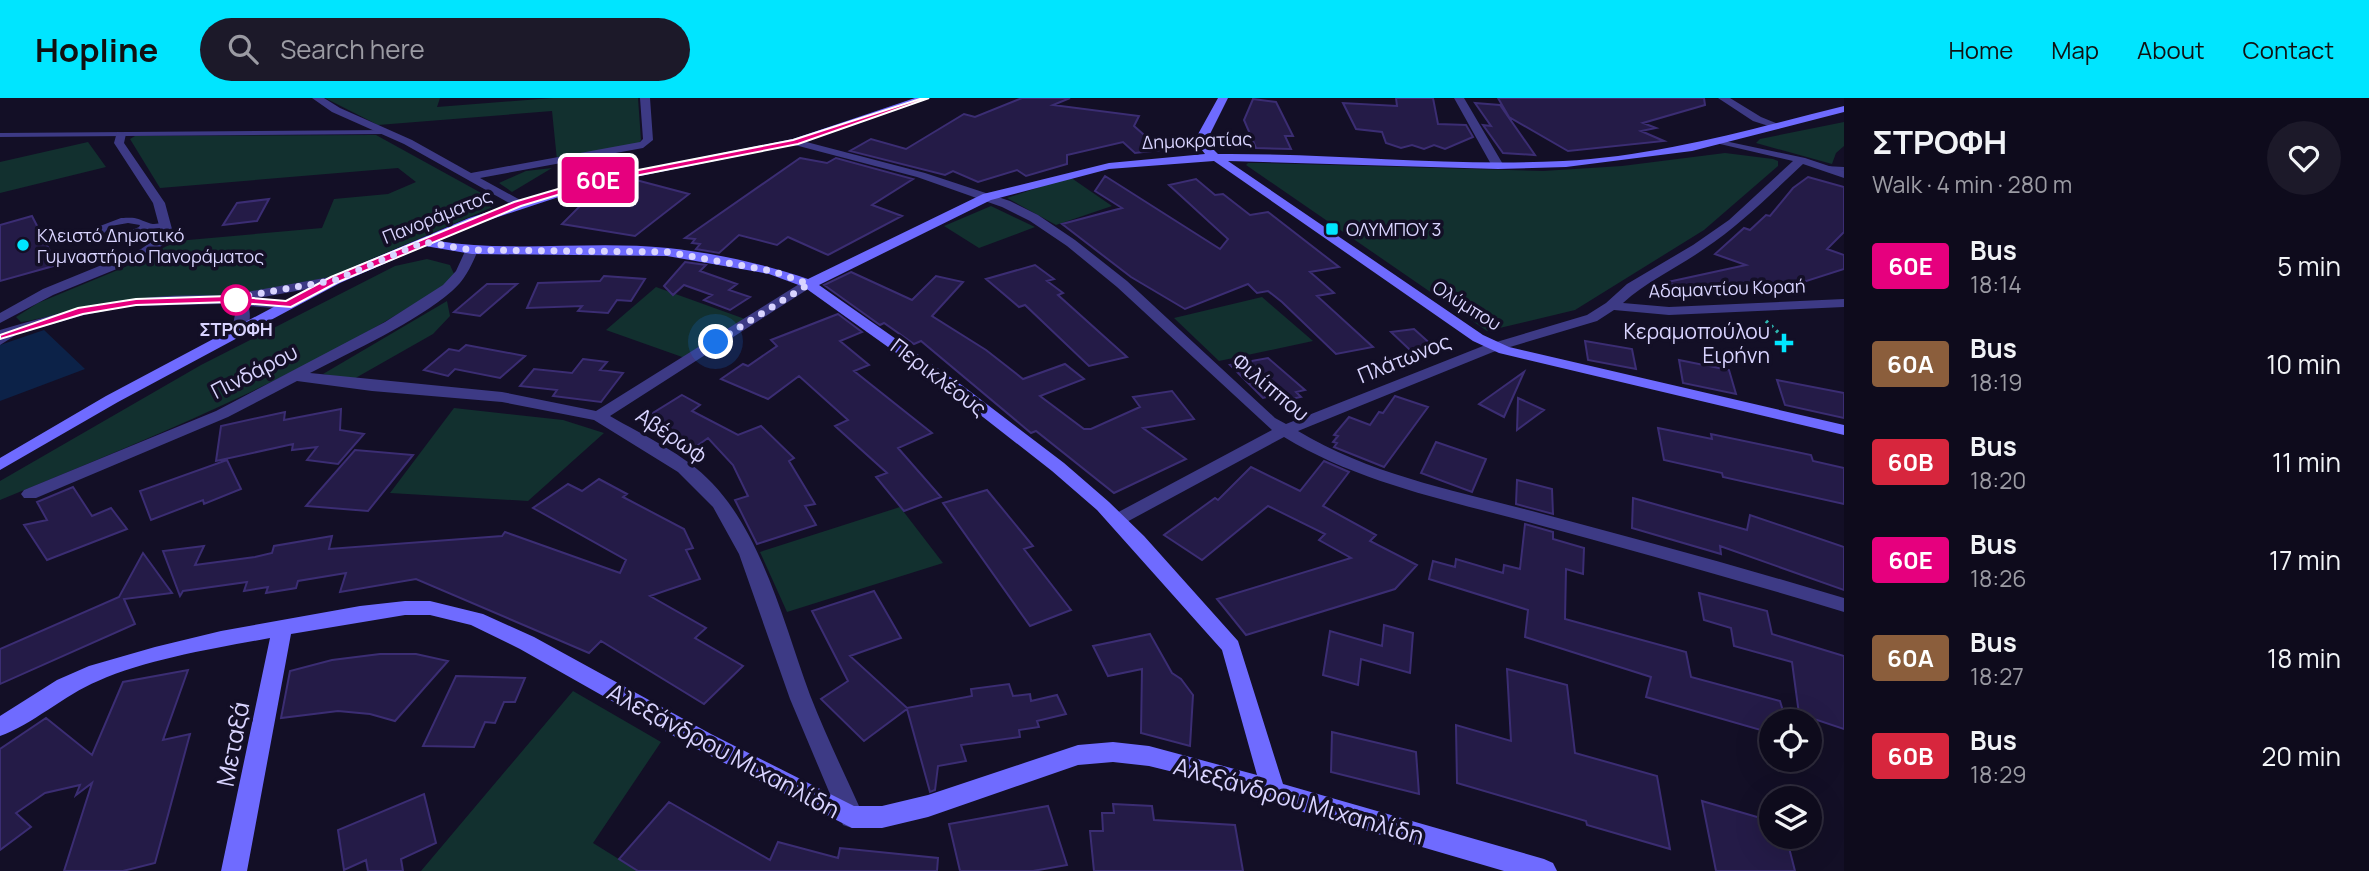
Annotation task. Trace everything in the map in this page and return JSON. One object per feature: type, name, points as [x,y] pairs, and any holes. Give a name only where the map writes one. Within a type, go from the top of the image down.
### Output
[{"type":"street","points":[[317,98],[336,110],[386,132],[471,176],[518,204]]},
{"type":"street","points":[[471,176],[643,145],[648,140],[645,98]]},
{"type":"street","name":"Πανοράματος","points":[[0,466],[112,399],[335,280],[518,204],[592,182],[795,142],[925,98]]},
{"type":"street","points":[[1214,157],[1205,149],[1201,140],[1209,118],[1223,98]]},
{"type":"street","points":[[1459,98],[1498,166]]},
{"type":"street","points":[[1723,98],[1757,119],[1778,126]]},
{"type":"street","name":"Δημοκρατίας","points":[[599,416],[809,284],[987,197],[1109,166],[1214,157],[1498,166],[1622,159],[1724,142],[1841,105]]},
{"type":"street","points":[[0,319],[48,292],[146,252],[162,241],[166,225],[161,208],[119,143],[121,134]]},
{"type":"street","name":"Φιλίππου","points":[[795,142],[921,175],[987,197],[1034,219],[1071,243],[1122,284],[1283,431],[1324,454],[1390,479],[1735,572],[1844,605]]},
{"type":"street","points":[[1724,142],[1801,160],[1844,175]]},
{"type":"street","name":"Ολύμπου","points":[[1214,157],[1462,329],[1495,346],[1640,386],[1844,430]]},
{"type":"street","name":"Πλάτωνος","points":[[1117,520],[1283,431],[1495,346],[1584,322],[1611,306],[1629,289],[1698,248],[1733,223],[1801,160]]},
{"type":"street","name":"Περικλέους","points":[[424,242],[472,250],[667,252],[772,271],[809,284],[957,389],[1058,467],[1117,520],[1231,648],[1273,791]]},
{"type":"street","name":"Πινδάρου","points":[[30,494],[222,414],[390,325],[441,294],[463,272],[472,250]]},
{"type":"street","points":[[0,335],[111,305],[230,299],[335,280]]},
{"type":"street","points":[[230,299],[288,305]]},
{"type":"street","points":[[230,299],[243,308],[244,315],[239,329]]},
{"type":"street","name":"Αδαμαντίου Κοραή","points":[[1611,306],[1669,311],[1844,303]]},
{"type":"street","name":"Αβέρωφ","points":[[296,376],[372,386],[502,397],[599,416],[684,468],[705,486],[720,505],[748,554],[801,699],[852,817]]},
{"type":"street","name":"Aλεξάνδρου Mιχαηλίδη","points":[[0,727],[53,692],[96,673],[190,646],[413,607],[441,609],[464,615],[527,643],[703,741],[852,817],[882,817],[928,806],[1078,755],[1113,752],[1149,756],[1223,774],[1544,871]]},
{"type":"street","name":"Μεταξά","points":[[234,871],[282,628]]},
{"type":"lane","points":[[0,135],[386,132]]},
{"type":"lane","points":[[1828,168],[1844,169]]},
{"type":"lane","points":[[143,228],[166,225]]},
{"type":"lane","points":[[0,342],[15,331]]},
{"type":"path","points":[[1778,332],[1783,337]]},
{"type":"green space","points":[[325,98],[440,98],[437,107],[553,98],[638,98],[641,140],[638,145],[557,160],[552,111],[378,125]]},
{"type":"green space","points":[[1844,122],[1844,146],[1836,153],[1832,164],[1756,143],[1760,139]]},
{"type":"green space","points":[[376,135],[494,200],[495,206],[330,277],[231,296],[107,303],[21,322],[16,317],[38,303],[125,267],[177,241],[322,228],[334,199],[388,194],[416,182],[398,168],[160,188],[130,139],[135,136]]},
{"type":"green space","points":[[88,142],[106,167],[0,193],[0,162]]},
{"type":"green space","points":[[1725,153],[1773,159],[1778,161],[1778,166],[1704,230],[1575,310],[1487,331],[1246,165],[1263,163],[1543,171],[1622,166]]},
{"type":"green space","points":[[552,168],[512,192],[499,183],[526,171]]},
{"type":"green space","points":[[1070,177],[1112,206],[1056,225],[1007,198]]},
{"type":"green space","points":[[991,206],[1035,227],[979,248],[944,226]]},
{"type":"green space","points":[[427,259],[450,265],[454,274],[452,280],[399,314],[232,401],[0,500],[0,481],[201,365],[395,266]]},
{"type":"green space","points":[[656,287],[745,319],[685,358],[606,330]]},
{"type":"green space","points":[[1262,297],[1313,341],[1219,361],[1174,318]]},
{"type":"green space","points":[[447,301],[450,316],[433,334],[352,380],[323,374]]},
{"type":"green space","points":[[454,408],[563,420],[604,433],[528,501],[390,493]]},
{"type":"green space","points":[[900,507],[943,563],[787,612],[760,552]]},
{"type":"green space","points":[[573,691],[661,742],[593,843],[638,871],[421,871]]},
{"type":"water","points":[[44,330],[85,369],[0,401],[0,345]]},
{"type":"building","points":[[1022,98],[1070,98],[1053,105],[1139,116],[1134,126],[1161,150],[1135,153],[1123,142],[1067,155],[1067,164],[1026,176],[1017,170],[978,182],[953,171],[945,175],[850,151],[871,139],[906,149],[964,114],[975,117]]},
{"type":"building","points":[[1396,98],[1433,98],[1438,124],[1466,125],[1473,137],[1445,149],[1434,145],[1424,149],[1412,145],[1401,148],[1386,143],[1382,132],[1356,129],[1343,103],[1397,106]]},
{"type":"building","points":[[1498,98],[1704,98],[1705,105],[1643,123],[1656,128],[1641,131],[1664,141],[1568,151],[1509,117]]},
{"type":"building","points":[[1253,99],[1276,102],[1293,136],[1285,136],[1291,149],[1256,148],[1244,120]]},
{"type":"building","points":[[1475,103],[1500,105],[1535,155],[1503,153],[1483,125],[1491,126]]},
{"type":"building","points":[[800,158],[827,163],[836,158],[913,179],[872,205],[902,216],[828,255],[788,237],[777,245],[739,235],[719,253],[696,249],[700,244],[692,243],[695,239],[685,238]]},
{"type":"building","points":[[1105,176],[1220,249],[1228,239],[1169,185],[1196,179],[1215,195],[1223,194],[1250,215],[1268,212],[1339,267],[1310,272],[1334,293],[1317,296],[1373,347],[1336,354],[1282,302],[1268,291],[1257,293],[1248,284],[1185,309],[1131,277],[1062,224],[1122,208],[1095,191]]},
{"type":"building","points":[[1808,177],[1844,187],[1844,232],[1827,249],[1844,255],[1844,269],[1794,285],[1790,283],[1759,289],[1731,288],[1693,296],[1668,282],[1746,265],[1715,254],[1744,228],[1750,230],[1766,215],[1770,216],[1793,188]]},
{"type":"building","points":[[636,180],[689,194],[635,236],[562,224],[592,194],[609,196]]},
{"type":"building","points":[[269,199],[257,221],[223,225],[237,203]]},
{"type":"building","name":"Κλειστό Δημοτικό Γυμναστήριο Πανοράματος","points":[[32,216],[57,265],[0,281],[0,225]]},
{"type":"building","points":[[685,262],[706,265],[700,271],[737,284],[729,290],[750,297],[730,310],[704,300],[712,295],[684,285],[673,295],[664,286]]},
{"type":"building","points":[[1035,265],[1054,279],[1047,281],[1063,293],[1058,295],[1127,357],[1089,366],[1025,305],[1019,307],[986,279]]},
{"type":"building","points":[[851,272],[912,300],[936,276],[963,282],[932,316],[986,350],[1023,379],[1065,364],[1084,379],[1040,396],[1084,429],[1091,429],[1140,407],[1133,397],[1172,391],[1194,419],[1143,428],[1186,459],[1114,493],[1036,431],[1031,433],[921,341],[914,344],[884,323],[880,325],[824,285]]},
{"type":"building","points":[[604,276],[645,279],[631,301],[617,300],[608,313],[578,311],[582,306],[527,308],[538,283],[600,281]]},
{"type":"building","points":[[487,284],[517,284],[480,316],[454,312]]},
{"type":"building","points":[[838,314],[862,332],[840,341],[869,365],[854,371],[932,433],[898,448],[941,497],[904,511],[876,477],[887,473],[835,426],[848,420],[799,376],[768,399],[721,379],[743,364],[748,366],[777,346],[771,340]]},
{"type":"building","points":[[1414,329],[1434,347],[1410,350],[1391,332]]},
{"type":"building","points":[[1585,341],[1632,349],[1636,369],[1588,360]]},
{"type":"building","points":[[466,345],[525,356],[500,378],[455,369],[448,376],[424,370],[449,349],[459,351]]},
{"type":"building","points":[[1268,358],[1305,390],[1296,392],[1301,397],[1277,402],[1271,396],[1263,398],[1230,365]]},
{"type":"building","points":[[583,359],[607,362],[600,370],[623,373],[601,402],[553,396],[557,390],[520,386],[534,369],[572,373]]},
{"type":"building","points":[[1679,360],[1729,370],[1736,394],[1683,383]]},
{"type":"building","points":[[1524,372],[1504,417],[1479,404]]},
{"type":"building","points":[[1777,380],[1844,393],[1844,418],[1785,405]]},
{"type":"building","points":[[682,395],[700,405],[692,411],[738,435],[761,426],[794,458],[789,461],[815,504],[805,506],[816,525],[757,544],[735,500],[748,496],[733,465],[708,438],[691,450],[640,421]]},
{"type":"building","points":[[1395,396],[1428,407],[1384,467],[1334,447],[1337,443],[1333,442],[1338,436],[1334,435],[1349,417],[1370,425]]},
{"type":"building","points":[[1518,398],[1544,410],[1517,430]]},
{"type":"building","points":[[341,409],[340,430],[364,434],[338,464],[307,460],[317,447],[292,450],[293,444],[216,461],[221,426],[285,412],[284,420]]},
{"type":"building","points":[[1658,428],[1712,439],[1711,434],[1811,455],[1813,461],[1844,468],[1844,504],[1723,477],[1722,473],[1664,460]]},
{"type":"building","points":[[1436,442],[1486,459],[1472,492],[1421,473]]},
{"type":"building","points":[[355,450],[413,455],[368,511],[306,506]]},
{"type":"building","points":[[227,460],[241,489],[204,504],[203,500],[151,520],[140,491]]},
{"type":"building","points":[[1324,461],[1349,472],[1323,506],[1376,535],[1370,541],[1417,565],[1395,589],[1246,635],[1217,599],[1351,558],[1319,540],[1325,534],[1268,506],[1202,560],[1164,535],[1215,498],[1218,500],[1251,467],[1300,491]]},
{"type":"building","points":[[599,479],[627,494],[623,497],[684,529],[693,548],[686,550],[700,579],[650,596],[706,628],[695,638],[743,666],[704,704],[601,641],[589,653],[416,579],[340,592],[346,573],[298,581],[296,588],[266,593],[268,587],[244,591],[247,582],[183,591],[180,596],[163,551],[204,546],[195,565],[255,557],[272,553],[274,546],[332,536],[329,549],[502,536],[505,532],[620,573],[626,560],[533,508],[568,484],[582,491]]},
{"type":"building","points":[[1517,480],[1552,489],[1553,514],[1516,504]]},
{"type":"building","points":[[73,487],[92,516],[111,508],[127,529],[47,560],[24,525],[47,520],[37,502]]},
{"type":"building","points":[[987,490],[1033,546],[1024,549],[1071,610],[1030,626],[943,503]]},
{"type":"building","points":[[1633,498],[1747,530],[1750,515],[1844,547],[1844,590],[1720,546],[1721,554],[1632,528]]},
{"type":"building","points":[[1525,524],[1553,532],[1553,539],[1584,548],[1583,574],[1566,569],[1565,619],[1686,652],[1691,677],[1780,701],[1782,709],[1759,709],[1759,730],[1646,697],[1651,677],[1525,637],[1528,610],[1429,579],[1433,561],[1455,567],[1456,559],[1503,573],[1504,565],[1520,569]]},
{"type":"building","points":[[143,553],[172,593],[124,599],[135,624],[0,684],[0,649],[119,597]]},
{"type":"building","points":[[874,591],[901,638],[850,656],[907,708],[972,696],[971,689],[1009,684],[1013,696],[1030,694],[1031,701],[1057,695],[1066,714],[1037,721],[1039,727],[1019,730],[1020,737],[961,745],[966,761],[938,766],[935,790],[930,792],[907,709],[864,741],[821,699],[848,681],[812,611]]},
{"type":"building","points":[[1699,593],[1767,611],[1772,634],[1844,656],[1844,729],[1822,722],[1822,709],[1798,709],[1792,662],[1734,646],[1731,628],[1704,620]]},
{"type":"building","points":[[1384,625],[1413,633],[1410,673],[1361,659],[1358,685],[1323,675],[1330,631],[1382,646]]},
{"type":"building","points":[[1150,634],[1172,673],[1181,679],[1193,695],[1190,746],[1141,733],[1142,669],[1108,676],[1093,646]]},
{"type":"building","points":[[380,654],[416,654],[448,661],[395,721],[370,714],[338,711],[281,718],[290,671],[332,660]]},
{"type":"building","points":[[1507,669],[1567,685],[1575,753],[1657,776],[1670,849],[1457,783],[1456,725],[1511,741]]},
{"type":"building","points":[[188,670],[163,740],[190,734],[155,863],[123,871],[64,871],[92,783],[76,795],[80,785],[45,793],[16,813],[31,827],[0,850],[0,749],[46,718],[92,755],[123,682]]},
{"type":"building","points":[[456,676],[525,678],[515,702],[504,702],[495,723],[485,722],[474,747],[423,746]]},
{"type":"building","points":[[1332,732],[1416,752],[1419,794],[1331,772]]},
{"type":"building","points":[[424,794],[436,843],[401,859],[403,871],[368,871],[366,860],[344,870],[338,830]]},
{"type":"building","points":[[1702,801],[1759,818],[1759,849],[1789,849],[1795,871],[1716,871]]},
{"type":"building","points":[[669,802],[770,860],[778,842],[838,858],[840,848],[938,858],[937,871],[638,871],[619,859]]},
{"type":"building","points":[[1113,804],[1152,806],[1154,820],[1235,825],[1243,871],[1094,871],[1090,831],[1103,831],[1102,813],[1114,813]]},
{"type":"building","points":[[1048,806],[1067,865],[1033,871],[960,871],[949,824]]},
{"type":"bus line","name":"60Ε","points":[[0,335],[82,311],[136,302],[230,299],[288,305],[335,280],[518,204],[592,182],[701,158],[795,142],[925,98]]},
{"type":"place","name":"ΟΛΥΜΠΟΥ 3","points":[[1332,229]]},
{"type":"place","name":"Κλειστό Δημοτικό Γυμναστήριο Πανοράματος","points":[[23,245]]},
{"type":"place","name":"ΣΤΡΟΦΗ","points":[[236,300]]},
{"type":"place","name":"Κεραμοπούλου Ειρήνη","points":[[1784,343]]},
{"type":"route","points":[[236,300],[230,299],[335,280],[424,242],[472,250],[667,252],[772,271],[809,284],[716,342]]}]
